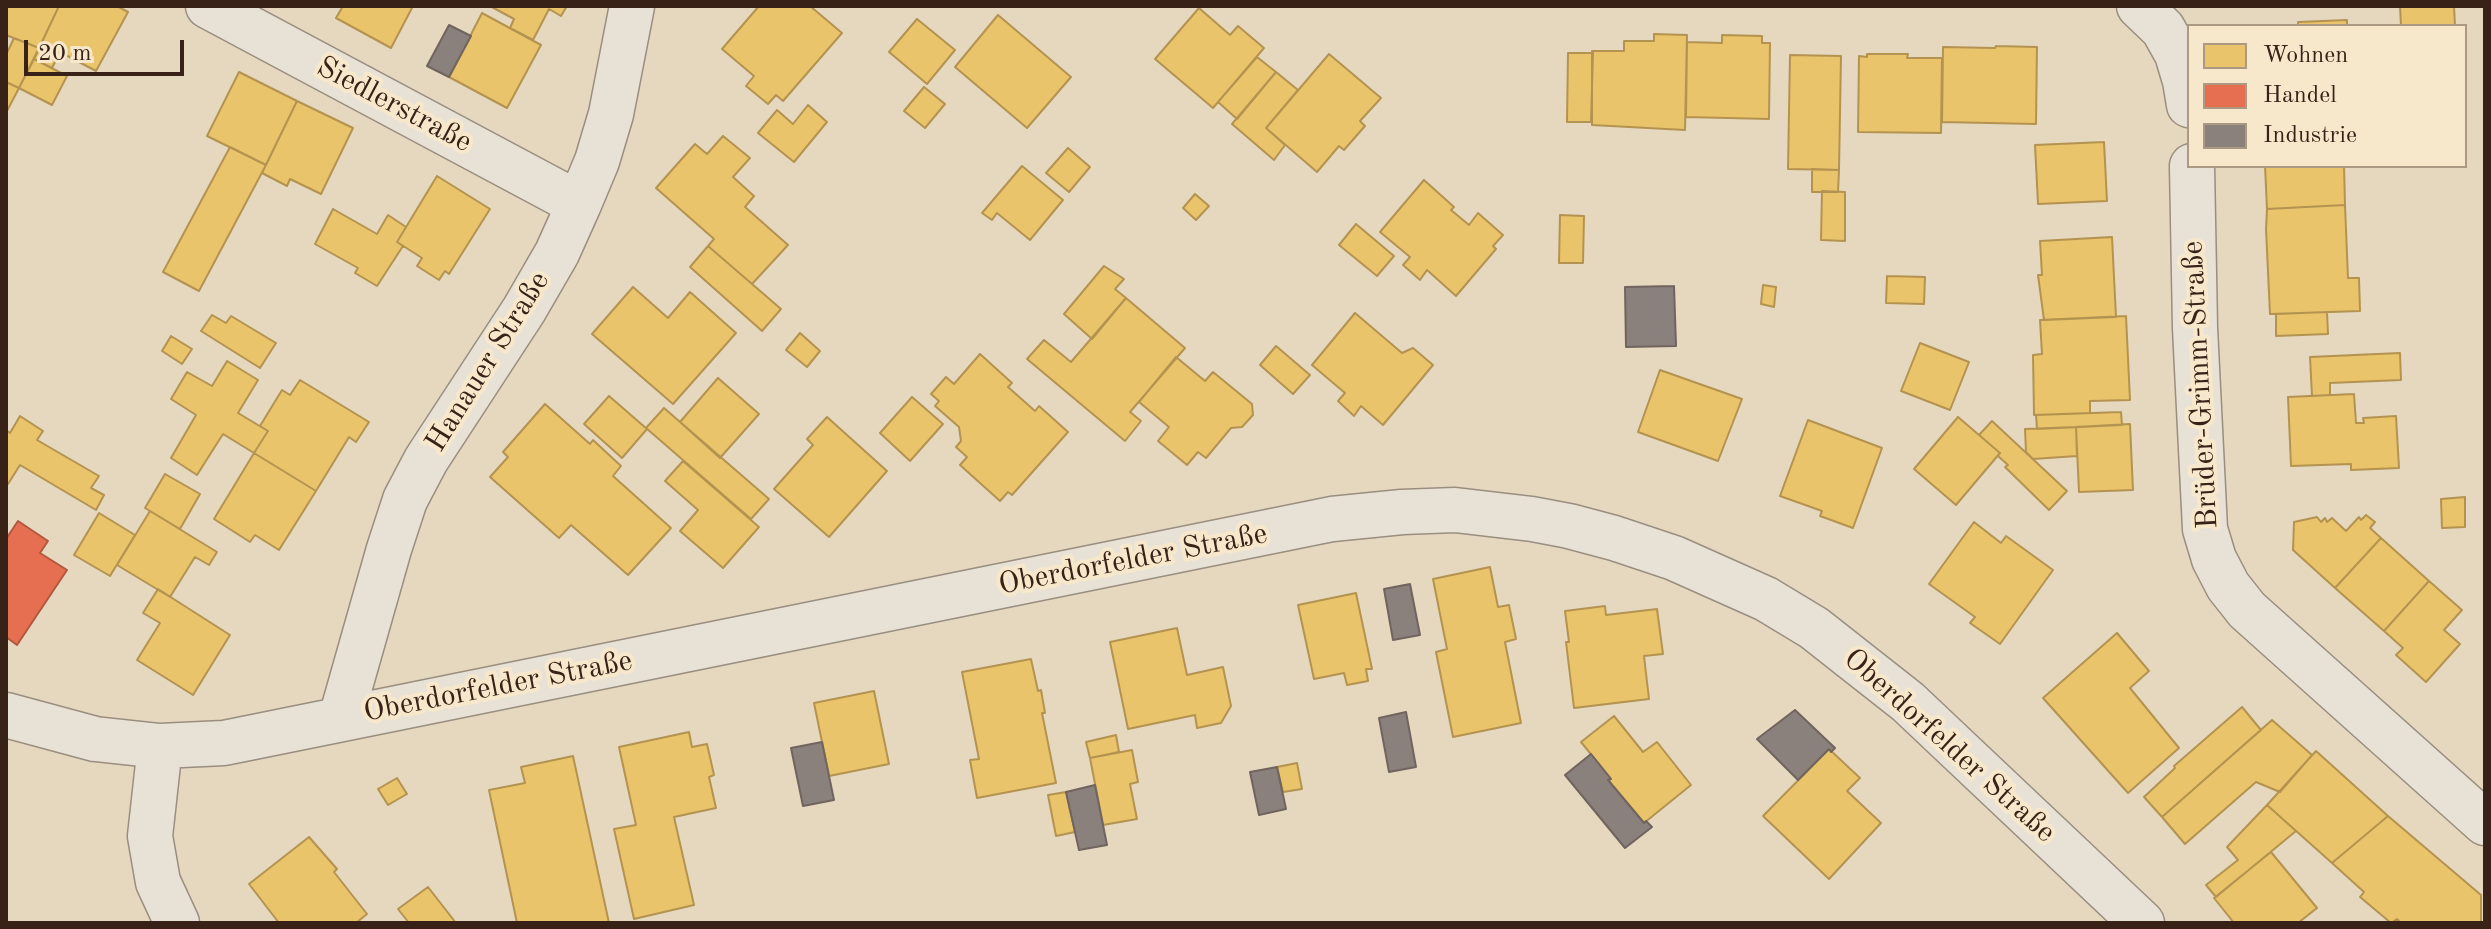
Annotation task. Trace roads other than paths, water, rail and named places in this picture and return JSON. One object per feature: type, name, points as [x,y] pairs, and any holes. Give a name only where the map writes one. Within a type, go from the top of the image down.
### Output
[{"type":"street","name":"Siedlerstraße","points":[[208,6],[579,204]]},
{"type":"street","name":"Hanauer Straße","points":[[341,718],[405,500],[426,460],[524,310],[557,253],[597,161],[611,114],[632,6]]},
{"type":"street","points":[[2139,6],[2163,29],[2177,54],[2187,96]]},
{"type":"street","name":"Brüder-Grimm-Straße","points":[[2192,168],[2195,328],[2205,529],[2214,559],[2228,586],[2247,610],[2485,823]]},
{"type":"street","name":"Oberdorfelder Straße","points":[[6,715],[95,739],[160,746],[224,743],[1332,519],[1455,510],[1569,526],[1674,558],[1766,599],[1814,628],[1908,702],[2142,923]]},
{"type":"street","points":[[160,746],[150,836],[158,882],[177,923]]}]
